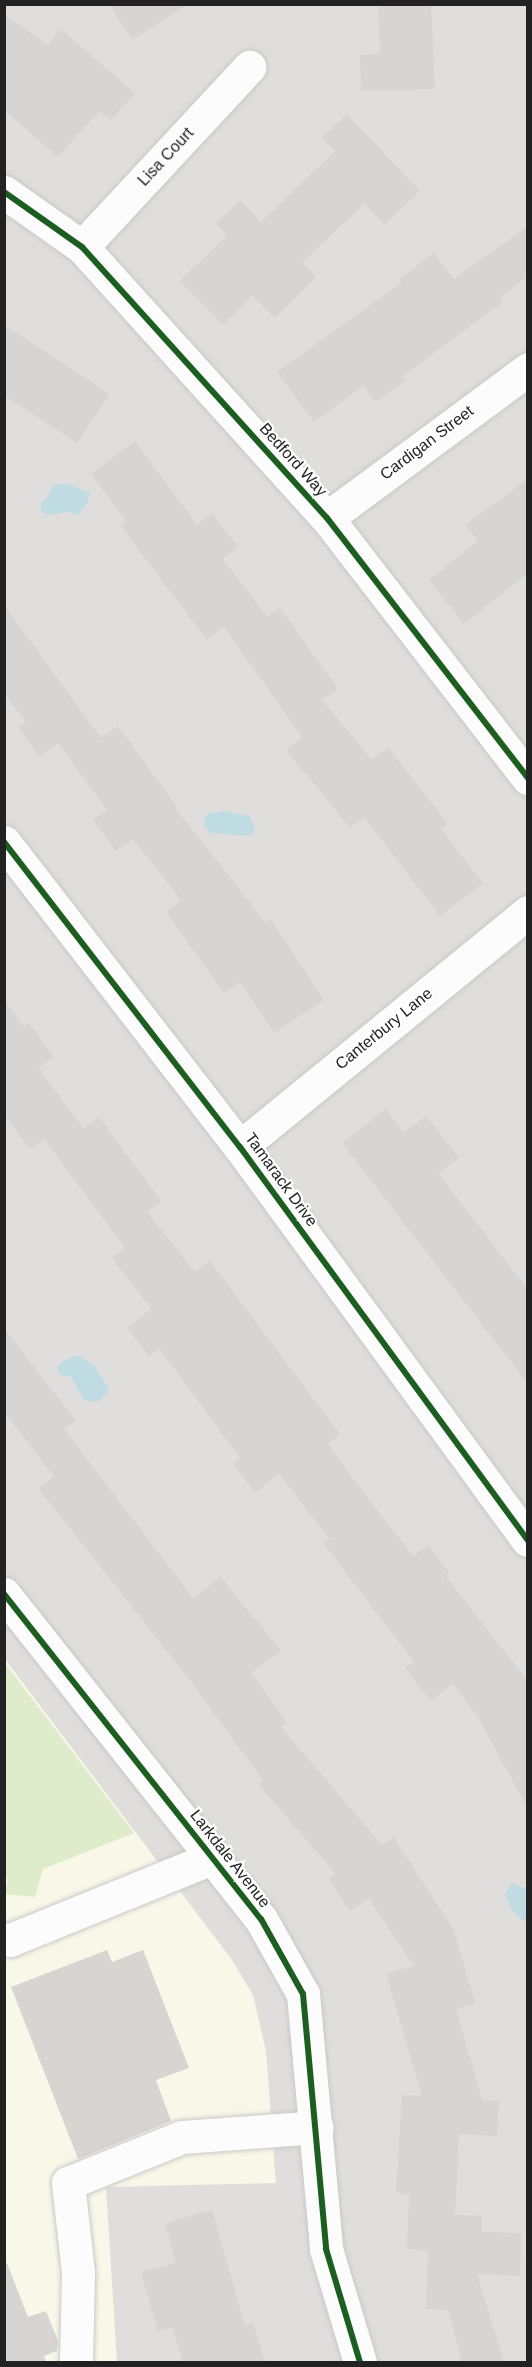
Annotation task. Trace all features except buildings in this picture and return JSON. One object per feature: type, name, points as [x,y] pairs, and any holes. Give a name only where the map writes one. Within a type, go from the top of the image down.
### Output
[{"type":"street","name":"Lisa Court","points":[[82,247],[249,67]]},
{"type":"street","name":"Bedford Way","points":[[4,192],[82,247],[327,518],[528,778]]},
{"type":"street","name":"Cardigan Street","points":[[327,518],[528,369]]},
{"type":"street","name":"Tamarack Drive","points":[[4,842],[240,1147],[528,1540]]},
{"type":"street","name":"Canterbury Lane","points":[[240,1147],[528,912]]},
{"type":"street","name":"Larkdale Avenue","points":[[4,1594],[261,1919],[303,1994],[326,2249],[360,2362]]},
{"type":"street","points":[[4,1940],[10,1940],[212,1858]]},
{"type":"street","points":[[76,2362],[78,2272],[68,2183],[182,2137],[316,2127]]},
{"type":"shaded area","points":[[5,5],[527,5],[527,2362],[5,2362]]},
{"type":"shaded area","points":[[4,1658],[232,1960],[253,1995],[266,2051],[276,2183],[106,2187],[117,2362],[5,2362]]},
{"type":"green space","points":[[5,1663],[134,1833],[43,1869],[35,1897],[5,1894],[8,1880],[4,1871]]},
{"type":"water","points":[[68,484],[90,493],[88,501],[78,515],[67,512],[49,515],[41,511],[41,502],[47,498],[54,485]]},
{"type":"water","points":[[225,811],[249,816],[254,832],[249,836],[212,833],[204,827],[205,817],[210,813]]},
{"type":"water","points":[[77,1355],[94,1365],[109,1389],[101,1400],[96,1402],[84,1400],[71,1377],[61,1375],[57,1369],[61,1362]]},
{"type":"water","points":[[511,1883],[527,1889],[527,1923],[514,1913],[505,1895]]},
{"type":"cycle path","points":[[4,192],[82,247],[327,518],[528,778]]},
{"type":"cycle path","points":[[4,842],[240,1147],[528,1540]]},
{"type":"cycle path","points":[[4,1594],[261,1919],[303,1994],[326,2249],[360,2362]]}]
